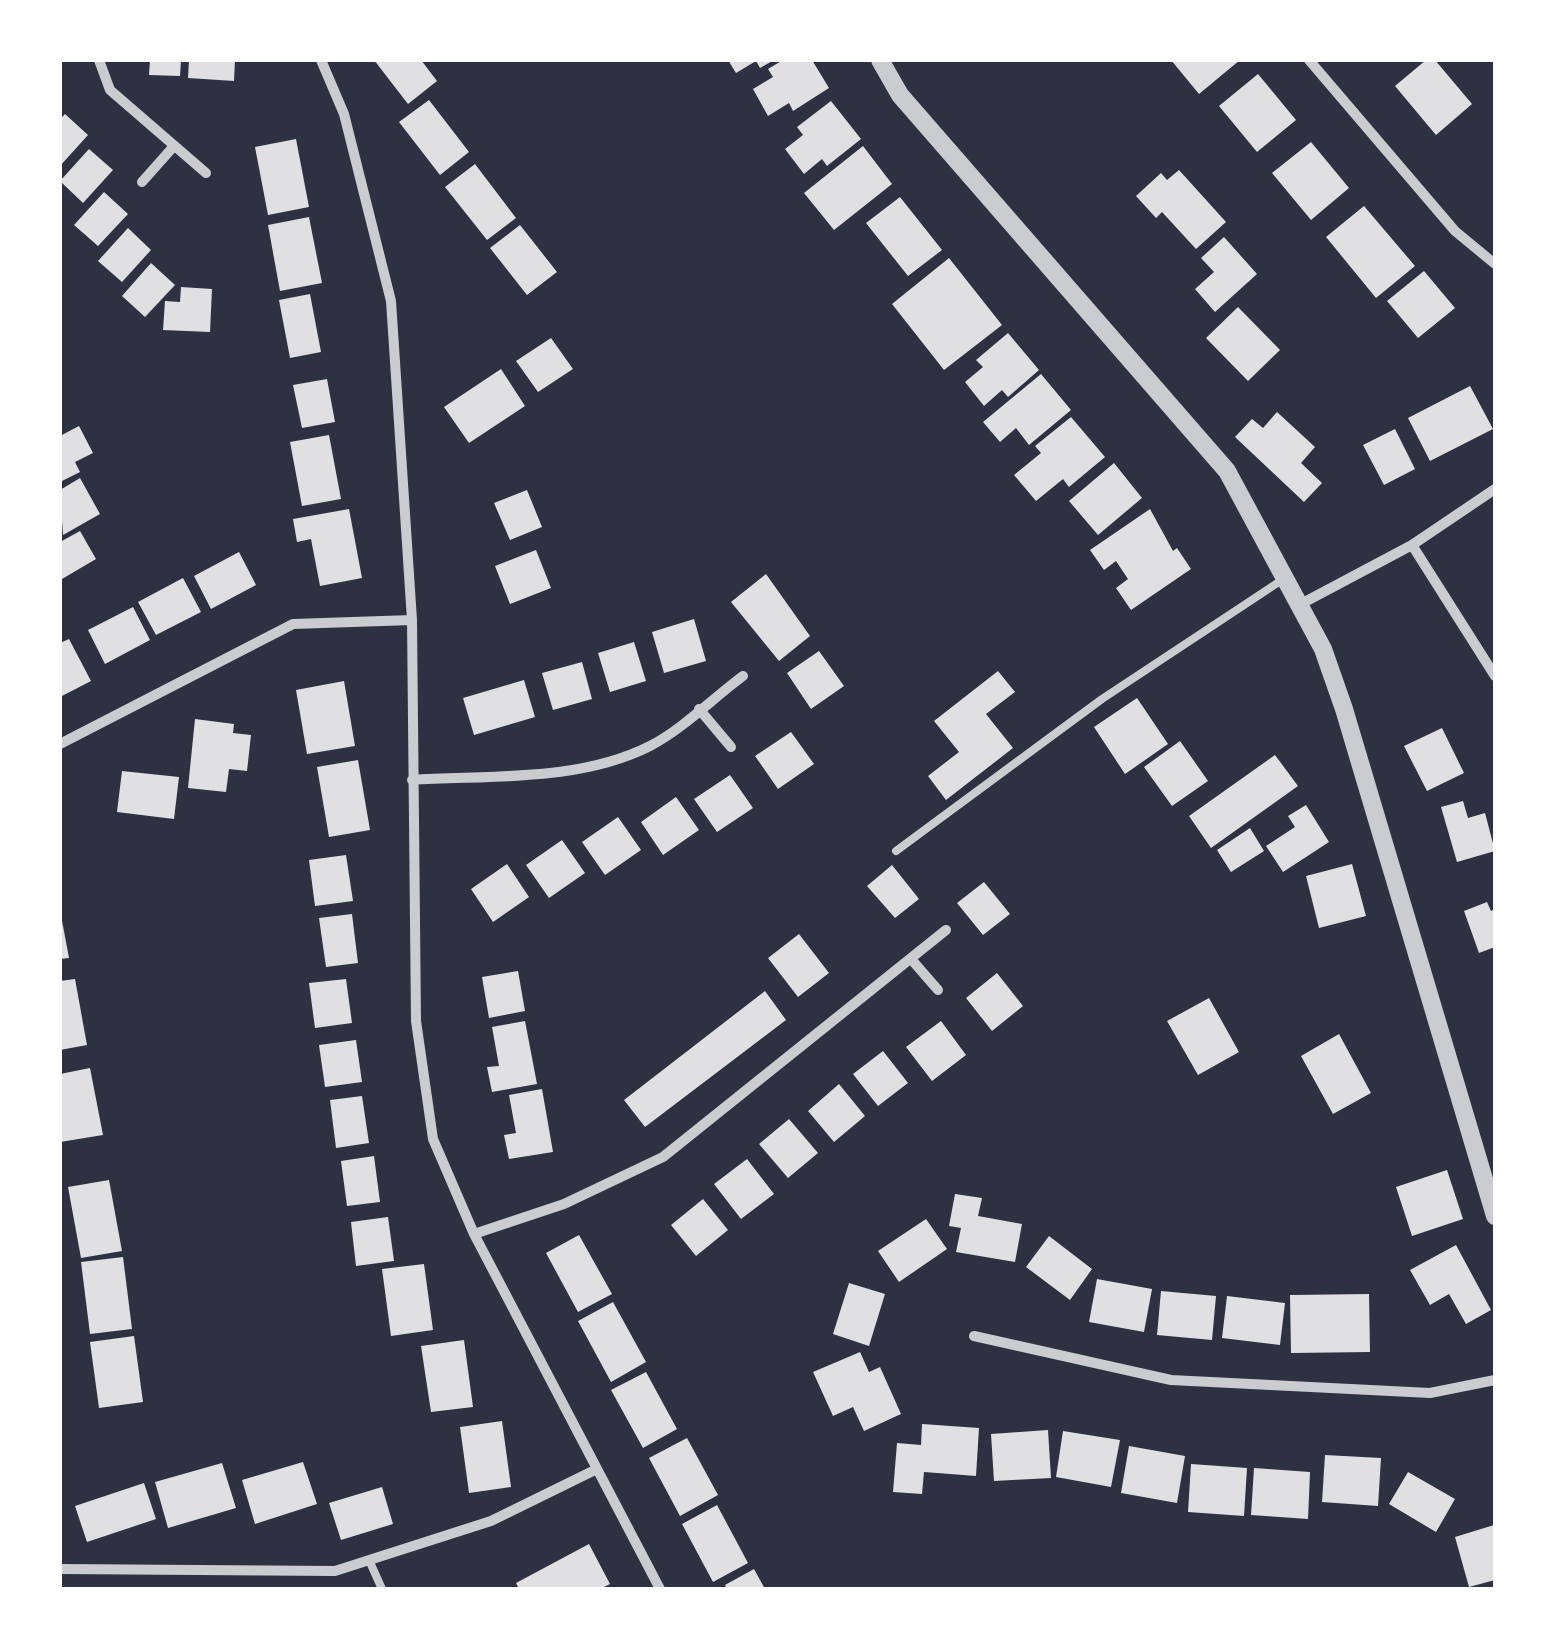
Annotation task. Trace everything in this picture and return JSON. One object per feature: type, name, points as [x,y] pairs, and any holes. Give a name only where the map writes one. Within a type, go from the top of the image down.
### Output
[{"type":"street","points":[[98,60],[110,90],[206,173]]},
{"type":"street","points":[[322,60],[344,114],[391,301],[412,620],[416,1021],[433,1140],[474,1234],[660,1589]]},
{"type":"street","points":[[880,60],[900,95],[1227,471],[1286,577],[1323,649],[1344,709],[1495,1216]]},
{"type":"street","points":[[1309,60],[1455,231],[1495,264]]},
{"type":"street","points":[[142,182],[174,146]]},
{"type":"street","points":[[1299,605],[1412,545],[1495,490]]},
{"type":"street","points":[[1412,545],[1495,676]]},
{"type":"street","points":[[60,744],[293,624],[412,620]]},
{"type":"street","points":[[412,780],[550,772],[598,764],[651,745],[743,676]]},
{"type":"street","points":[[699,709],[731,748]]},
{"type":"street","points":[[474,1234],[564,1204],[663,1157],[946,930]]},
{"type":"street","points":[[911,959],[938,990]]},
{"type":"street","points":[[974,1336],[1171,1380],[1430,1394],[1495,1380]]},
{"type":"street","points":[[60,1569],[335,1571],[492,1521],[597,1469]]},
{"type":"lane","points":[[896,850],[1102,699],[1286,577]]},
{"type":"lane","points":[[370,1560],[382,1589]]},
{"type":"building","points":[[150,60],[181,60],[180,76],[149,75]]},
{"type":"building","points":[[189,60],[235,60],[234,81],[188,78]]},
{"type":"building","points":[[374,60],[421,60],[437,81],[408,104]]},
{"type":"building","points":[[728,60],[774,60],[760,68],[756,61],[736,73]]},
{"type":"building","points":[[783,60],[812,60],[829,88],[793,111],[789,103],[768,116],[753,89],[773,77],[768,69]]},
{"type":"building","points":[[1171,60],[1240,60],[1199,94]]},
{"type":"building","points":[[1426,60],[1435,60],[1472,104],[1436,135],[1395,86]]},
{"type":"building","points":[[1258,74],[1296,120],[1257,152],[1219,106]]},
{"type":"building","points":[[429,100],[469,152],[440,175],[399,122]]},
{"type":"building","points":[[831,101],[861,139],[827,166],[822,159],[804,174],[785,149],[803,135],[797,127]]},
{"type":"building","points":[[65,114],[88,135],[60,166],[60,119]]},
{"type":"building","points":[[296,139],[309,207],[268,215],[255,147]]},
{"type":"building","points":[[1311,142],[1349,188],[1311,220],[1272,173]]},
{"type":"building","points":[[863,146],[892,184],[834,230],[804,193]]},
{"type":"building","points":[[89,149],[113,170],[83,203],[60,181]]},
{"type":"building","points":[[475,164],[516,218],[487,240],[445,187]]},
{"type":"building","points":[[1179,170],[1226,222],[1196,249],[1162,212],[1156,218],[1136,196],[1161,173],[1167,180]]},
{"type":"building","points":[[104,192],[128,214],[98,246],[74,225]]},
{"type":"building","points":[[900,197],[942,250],[908,276],[866,223]]},
{"type":"building","points":[[1364,206],[1415,266],[1376,298],[1326,237]]},
{"type":"building","points":[[309,217],[322,283],[280,291],[268,225]]},
{"type":"building","points":[[520,225],[557,272],[527,295],[490,248]]},
{"type":"building","points":[[128,228],[151,250],[122,282],[98,261]]},
{"type":"building","points":[[1224,237],[1257,274],[1215,312],[1195,289],[1214,272],[1201,258]]},
{"type":"building","points":[[949,258],[1002,325],[944,370],[892,304]]},
{"type":"building","points":[[151,263],[175,285],[145,317],[122,296]]},
{"type":"building","points":[[1424,271],[1455,308],[1418,338],[1387,301]]},
{"type":"building","points":[[181,287],[212,289],[210,332],[163,330],[165,301],[180,302]]},
{"type":"building","points":[[310,294],[321,352],[290,358],[279,300]]},
{"type":"building","points":[[1238,307],[1280,350],[1248,381],[1206,338]]},
{"type":"building","points":[[1008,333],[1039,370],[1008,397],[1002,390],[984,406],[965,382],[983,367],[976,360]]},
{"type":"building","points":[[551,338],[573,369],[538,392],[516,361]]},
{"type":"building","points":[[501,369],[525,406],[469,443],[444,407]]},
{"type":"building","points":[[1041,374],[1071,410],[1029,445],[1016,428],[1000,442],[983,422]]},
{"type":"building","points":[[327,379],[335,422],[302,428],[293,385]]},
{"type":"building","points":[[1470,386],[1493,429],[1430,461],[1408,418]]},
{"type":"building","points":[[1277,412],[1315,447],[1301,463],[1322,483],[1304,502],[1235,437],[1252,419],[1263,428]]},
{"type":"building","points":[[1071,417],[1105,457],[1069,487],[1063,479],[1036,501],[1014,475],[1041,453],[1035,446]]},
{"type":"building","points":[[79,426],[93,453],[75,462],[80,472],[60,482],[60,436]]},
{"type":"building","points":[[1395,429],[1415,469],[1384,485],[1363,445]]},
{"type":"building","points":[[329,435],[341,499],[302,506],[290,442]]},
{"type":"building","points":[[1114,463],[1142,498],[1098,535],[1069,501]]},
{"type":"building","points":[[80,478],[100,514],[63,535],[60,490]]},
{"type":"building","points":[[527,490],[542,527],[510,540],[494,503]]},
{"type":"building","points":[[349,509],[362,578],[320,586],[311,539],[297,542],[293,519]]},
{"type":"building","points":[[1150,509],[1173,551],[1177,548],[1191,569],[1131,610],[1116,588],[1128,579],[1116,561],[1104,570],[1090,550]]},
{"type":"building","points":[[80,531],[96,559],[62,579],[60,542]]},
{"type":"building","points":[[536,550],[551,588],[510,604],[495,566]]},
{"type":"building","points":[[239,552],[256,585],[211,609],[194,576]]},
{"type":"building","points":[[766,574],[810,636],[779,661],[731,602]]},
{"type":"building","points":[[183,578],[201,612],[156,635],[138,602]]},
{"type":"building","points":[[133,607],[150,640],[105,664],[88,630]]},
{"type":"building","points":[[694,619],[706,661],[664,673],[652,632]]},
{"type":"building","points":[[69,639],[91,681],[60,697],[60,643]]},
{"type":"building","points":[[634,642],[646,681],[610,692],[598,653]]},
{"type":"building","points":[[819,651],[844,686],[811,709],[787,673]]},
{"type":"building","points":[[582,662],[592,699],[553,710],[542,673]]},
{"type":"building","points":[[998,671],[1015,692],[986,714],[1013,748],[946,800],[928,776],[959,752],[934,721]]},
{"type":"building","points":[[524,680],[535,717],[474,735],[463,698]]},
{"type":"building","points":[[344,681],[355,746],[307,754],[296,690]]},
{"type":"building","points":[[1137,698],[1168,744],[1125,774],[1094,727]]},
{"type":"building","points":[[195,719],[234,724],[233,733],[251,735],[247,771],[229,769],[226,792],[188,788]]},
{"type":"building","points":[[1442,728],[1464,773],[1427,791],[1404,746]]},
{"type":"building","points":[[791,732],[814,764],[778,789],[755,756]]},
{"type":"building","points":[[1180,741],[1208,781],[1172,806],[1144,767]]},
{"type":"building","points":[[1275,755],[1298,786],[1211,848],[1189,816]]},
{"type":"building","points":[[358,760],[370,830],[329,837],[317,767]]},
{"type":"building","points":[[122,771],[179,777],[174,819],[117,812]]},
{"type":"building","points":[[730,775],[753,808],[717,832],[694,799]]},
{"type":"building","points":[[676,797],[699,830],[663,855],[641,822]]},
{"type":"building","points":[[1463,801],[1468,818],[1485,813],[1495,851],[1457,862],[1441,807]]},
{"type":"building","points":[[1306,805],[1329,842],[1283,872],[1266,846],[1295,827],[1288,816]]},
{"type":"building","points":[[618,817],[641,850],[605,875],[582,842]]},
{"type":"building","points":[[1250,828],[1264,851],[1231,872],[1217,850]]},
{"type":"building","points":[[562,840],[585,873],[549,898],[526,865]]},
{"type":"building","points":[[346,855],[353,901],[315,906],[309,860]]},
{"type":"building","points":[[507,864],[529,897],[493,922],[471,889]]},
{"type":"building","points":[[1352,864],[1366,916],[1319,928],[1306,876]]},
{"type":"building","points":[[892,865],[919,899],[895,918],[867,886]]},
{"type":"building","points":[[984,882],[1010,914],[983,935],[957,903]]},
{"type":"building","points":[[1487,902],[1491,911],[1495,909],[1495,947],[1479,953],[1464,911]]},
{"type":"building","points":[[60,910],[69,958],[60,959]]},
{"type":"building","points":[[352,914],[358,963],[326,967],[319,918]]},
{"type":"building","points":[[799,934],[829,973],[798,997],[768,958]]},
{"type":"building","points":[[518,971],[525,1011],[489,1018],[482,977]]},
{"type":"building","points":[[997,973],[1023,1006],[992,1031],[966,998]]},
{"type":"building","points":[[75,979],[87,1045],[60,1050],[60,981]]},
{"type":"building","points":[[346,979],[352,1023],[315,1028],[309,983]]},
{"type":"building","points":[[765,991],[786,1020],[645,1127],[624,1100]]},
{"type":"building","points":[[1209,998],[1239,1052],[1198,1075],[1167,1021]]},
{"type":"building","points":[[525,1021],[537,1084],[492,1092],[487,1067],[499,1066],[492,1027]]},
{"type":"building","points":[[941,1021],[966,1055],[932,1081],[906,1047]]},
{"type":"building","points":[[1339,1034],[1371,1093],[1333,1114],[1301,1056]]},
{"type":"building","points":[[356,1040],[362,1082],[325,1087],[319,1045]]},
{"type":"building","points":[[883,1051],[908,1083],[878,1106],[853,1074]]},
{"type":"building","points":[[90,1068],[103,1135],[60,1142],[60,1074]]},
{"type":"building","points":[[839,1084],[865,1116],[834,1142],[808,1111]]},
{"type":"building","points":[[542,1089],[553,1152],[509,1159],[504,1135],[516,1133],[509,1095]]},
{"type":"building","points":[[362,1096],[369,1143],[336,1148],[330,1100]]},
{"type":"building","points":[[789,1119],[818,1153],[788,1178],[759,1144]]},
{"type":"building","points":[[374,1156],[380,1202],[347,1206],[341,1161]]},
{"type":"building","points":[[747,1159],[774,1194],[741,1219],[714,1184]]},
{"type":"building","points":[[1447,1170],[1463,1219],[1412,1236],[1396,1187]]},
{"type":"building","points":[[109,1180],[122,1251],[81,1258],[68,1187]]},
{"type":"building","points":[[955,1194],[982,1198],[978,1216],[1022,1224],[1015,1262],[956,1252],[961,1228],[949,1226]]},
{"type":"building","points":[[703,1199],[728,1230],[696,1256],[671,1225]]},
{"type":"building","points":[[388,1217],[394,1261],[356,1266],[351,1222]]},
{"type":"building","points":[[926,1219],[947,1249],[899,1282],[878,1251]]},
{"type":"building","points":[[579,1235],[612,1294],[578,1312],[546,1253]]},
{"type":"building","points":[[1049,1236],[1092,1269],[1070,1300],[1026,1267]]},
{"type":"building","points":[[1456,1245],[1491,1310],[1466,1324],[1449,1294],[1430,1305],[1410,1270]]},
{"type":"building","points":[[123,1257],[132,1329],[90,1334],[81,1262]]},
{"type":"building","points":[[424,1264],[433,1330],[391,1336],[382,1269]]},
{"type":"building","points":[[1097,1279],[1152,1289],[1144,1332],[1089,1322]]},
{"type":"building","points":[[849,1283],[885,1294],[869,1346],[833,1334]]},
{"type":"building","points":[[1161,1291],[1216,1296],[1212,1340],[1157,1335]]},
{"type":"building","points":[[1369,1294],[1370,1352],[1291,1353],[1290,1295]]},
{"type":"building","points":[[1227,1296],[1285,1303],[1280,1345],[1222,1338]]},
{"type":"building","points":[[613,1302],[646,1362],[611,1382],[578,1321]]},
{"type":"building","points":[[134,1336],[143,1402],[99,1408],[90,1342]]},
{"type":"building","points":[[464,1340],[473,1407],[431,1412],[421,1346]]},
{"type":"building","points":[[860,1352],[869,1372],[880,1367],[901,1414],[864,1431],[853,1407],[833,1416],[813,1372]]},
{"type":"building","points":[[646,1372],[677,1429],[643,1448],[611,1390]]},
{"type":"building","points":[[502,1421],[511,1487],[469,1493],[460,1427]]},
{"type":"building","points":[[922,1424],[979,1428],[976,1476],[924,1472],[922,1494],[893,1492],[897,1443],[921,1445]]},
{"type":"building","points":[[1048,1430],[1051,1478],[994,1481],[991,1434]]},
{"type":"building","points":[[1063,1431],[1120,1440],[1111,1487],[1056,1477]]},
{"type":"building","points":[[687,1438],[718,1495],[680,1516],[649,1458]]},
{"type":"building","points":[[1129,1446],[1185,1456],[1177,1503],[1121,1493]]},
{"type":"building","points":[[1325,1455],[1381,1458],[1378,1506],[1322,1502]]},
{"type":"building","points":[[303,1462],[317,1504],[255,1524],[242,1480]]},
{"type":"building","points":[[222,1463],[236,1508],[168,1528],[155,1482]]},
{"type":"building","points":[[1191,1464],[1247,1468],[1244,1516],[1188,1512]]},
{"type":"building","points":[[1254,1468],[1310,1472],[1308,1519],[1251,1515]]},
{"type":"building","points":[[1408,1472],[1455,1499],[1436,1532],[1389,1504]]},
{"type":"building","points":[[144,1483],[156,1519],[87,1542],[75,1506]]},
{"type":"building","points":[[382,1487],[393,1524],[341,1540],[329,1503]]},
{"type":"building","points":[[717,1505],[748,1563],[713,1582],[682,1524]]},
{"type":"building","points":[[1494,1525],[1495,1580],[1469,1587],[1455,1537]]},
{"type":"building","points":[[589,1544],[610,1584],[600,1589],[519,1589],[516,1583]]},
{"type":"building","points":[[754,1569],[765,1589],[727,1589],[725,1585]]}]
